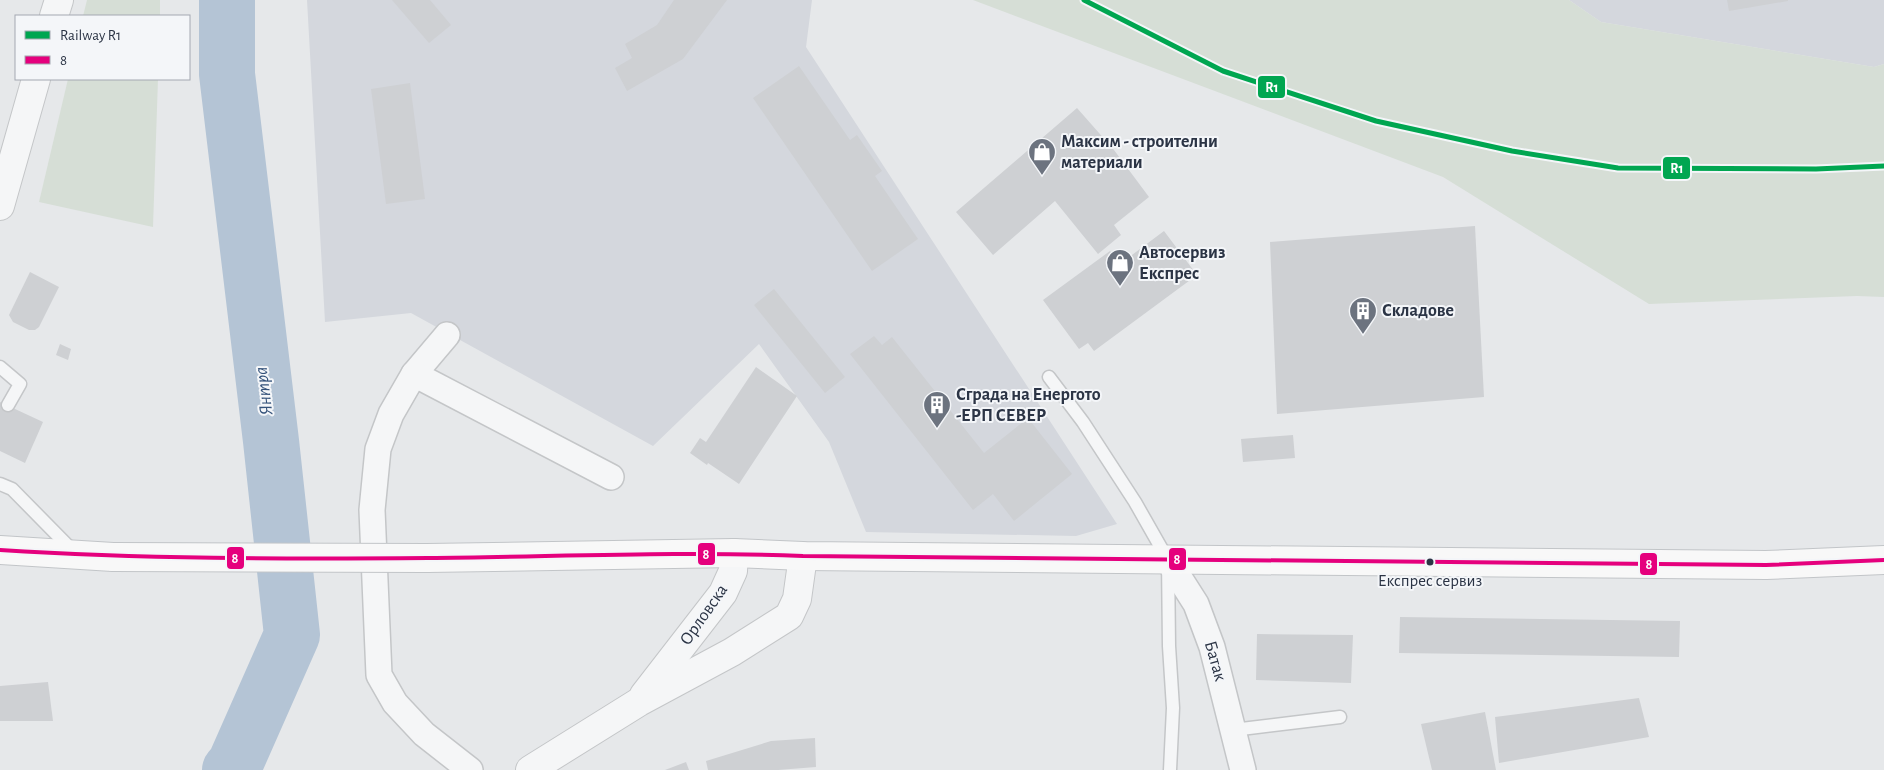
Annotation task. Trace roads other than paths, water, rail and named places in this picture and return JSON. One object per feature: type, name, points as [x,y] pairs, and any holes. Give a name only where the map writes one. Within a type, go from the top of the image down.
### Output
[{"type":"main road","points":[[0,550],[113,557],[427,558],[734,553],[803,556],[1766,565],[1884,560]]},
{"type":"street","points":[[54,15],[59,0]]},
{"type":"street","points":[[0,206],[36,80]]},
{"type":"street","points":[[447,335],[414,374],[391,414],[378,449],[372,510],[379,676],[395,703],[424,734],[470,770]]},
{"type":"street","points":[[414,374],[611,477]]},
{"type":"street","name":"Орловска","points":[[639,702],[722,593],[733,572],[734,553]]},
{"type":"street","name":"Орловска","points":[[530,770],[639,702],[732,652],[789,616],[797,599],[803,556]]},
{"type":"street","name":"Батак","points":[[1168,560],[1196,604],[1212,647],[1243,770]]},
{"type":"lane","points":[[0,367],[20,384],[8,406]]},
{"type":"lane","points":[[1049,377],[1083,422],[1135,502],[1168,560],[1169,646],[1173,708],[1170,770]]},
{"type":"lane","points":[[0,484],[12,489],[78,555]]},
{"type":"lane","points":[[1233,730],[1340,717]]},
{"type":"waterway","name":"Янтра","points":[[227,0],[227,74],[292,635],[235,764],[230,770]]},
{"type":"rail line","name":"R1","points":[[1084,0],[1223,71],[1376,121],[1512,151],[1618,168],[1816,169],[1884,166]]},
{"type":"place","name":"Максим - строителни материали","points":[[1042,176]]},
{"type":"place","name":"Автосервиз Експрес","points":[[1120,287]]},
{"type":"place","name":"Складове","points":[[1363,335]]},
{"type":"place","name":"Сграда на Енергото -ЕРП СЕВЕР","points":[[937,429]]},
{"type":"place","name":"Експрес сервиз","points":[[1430,562]]}]
